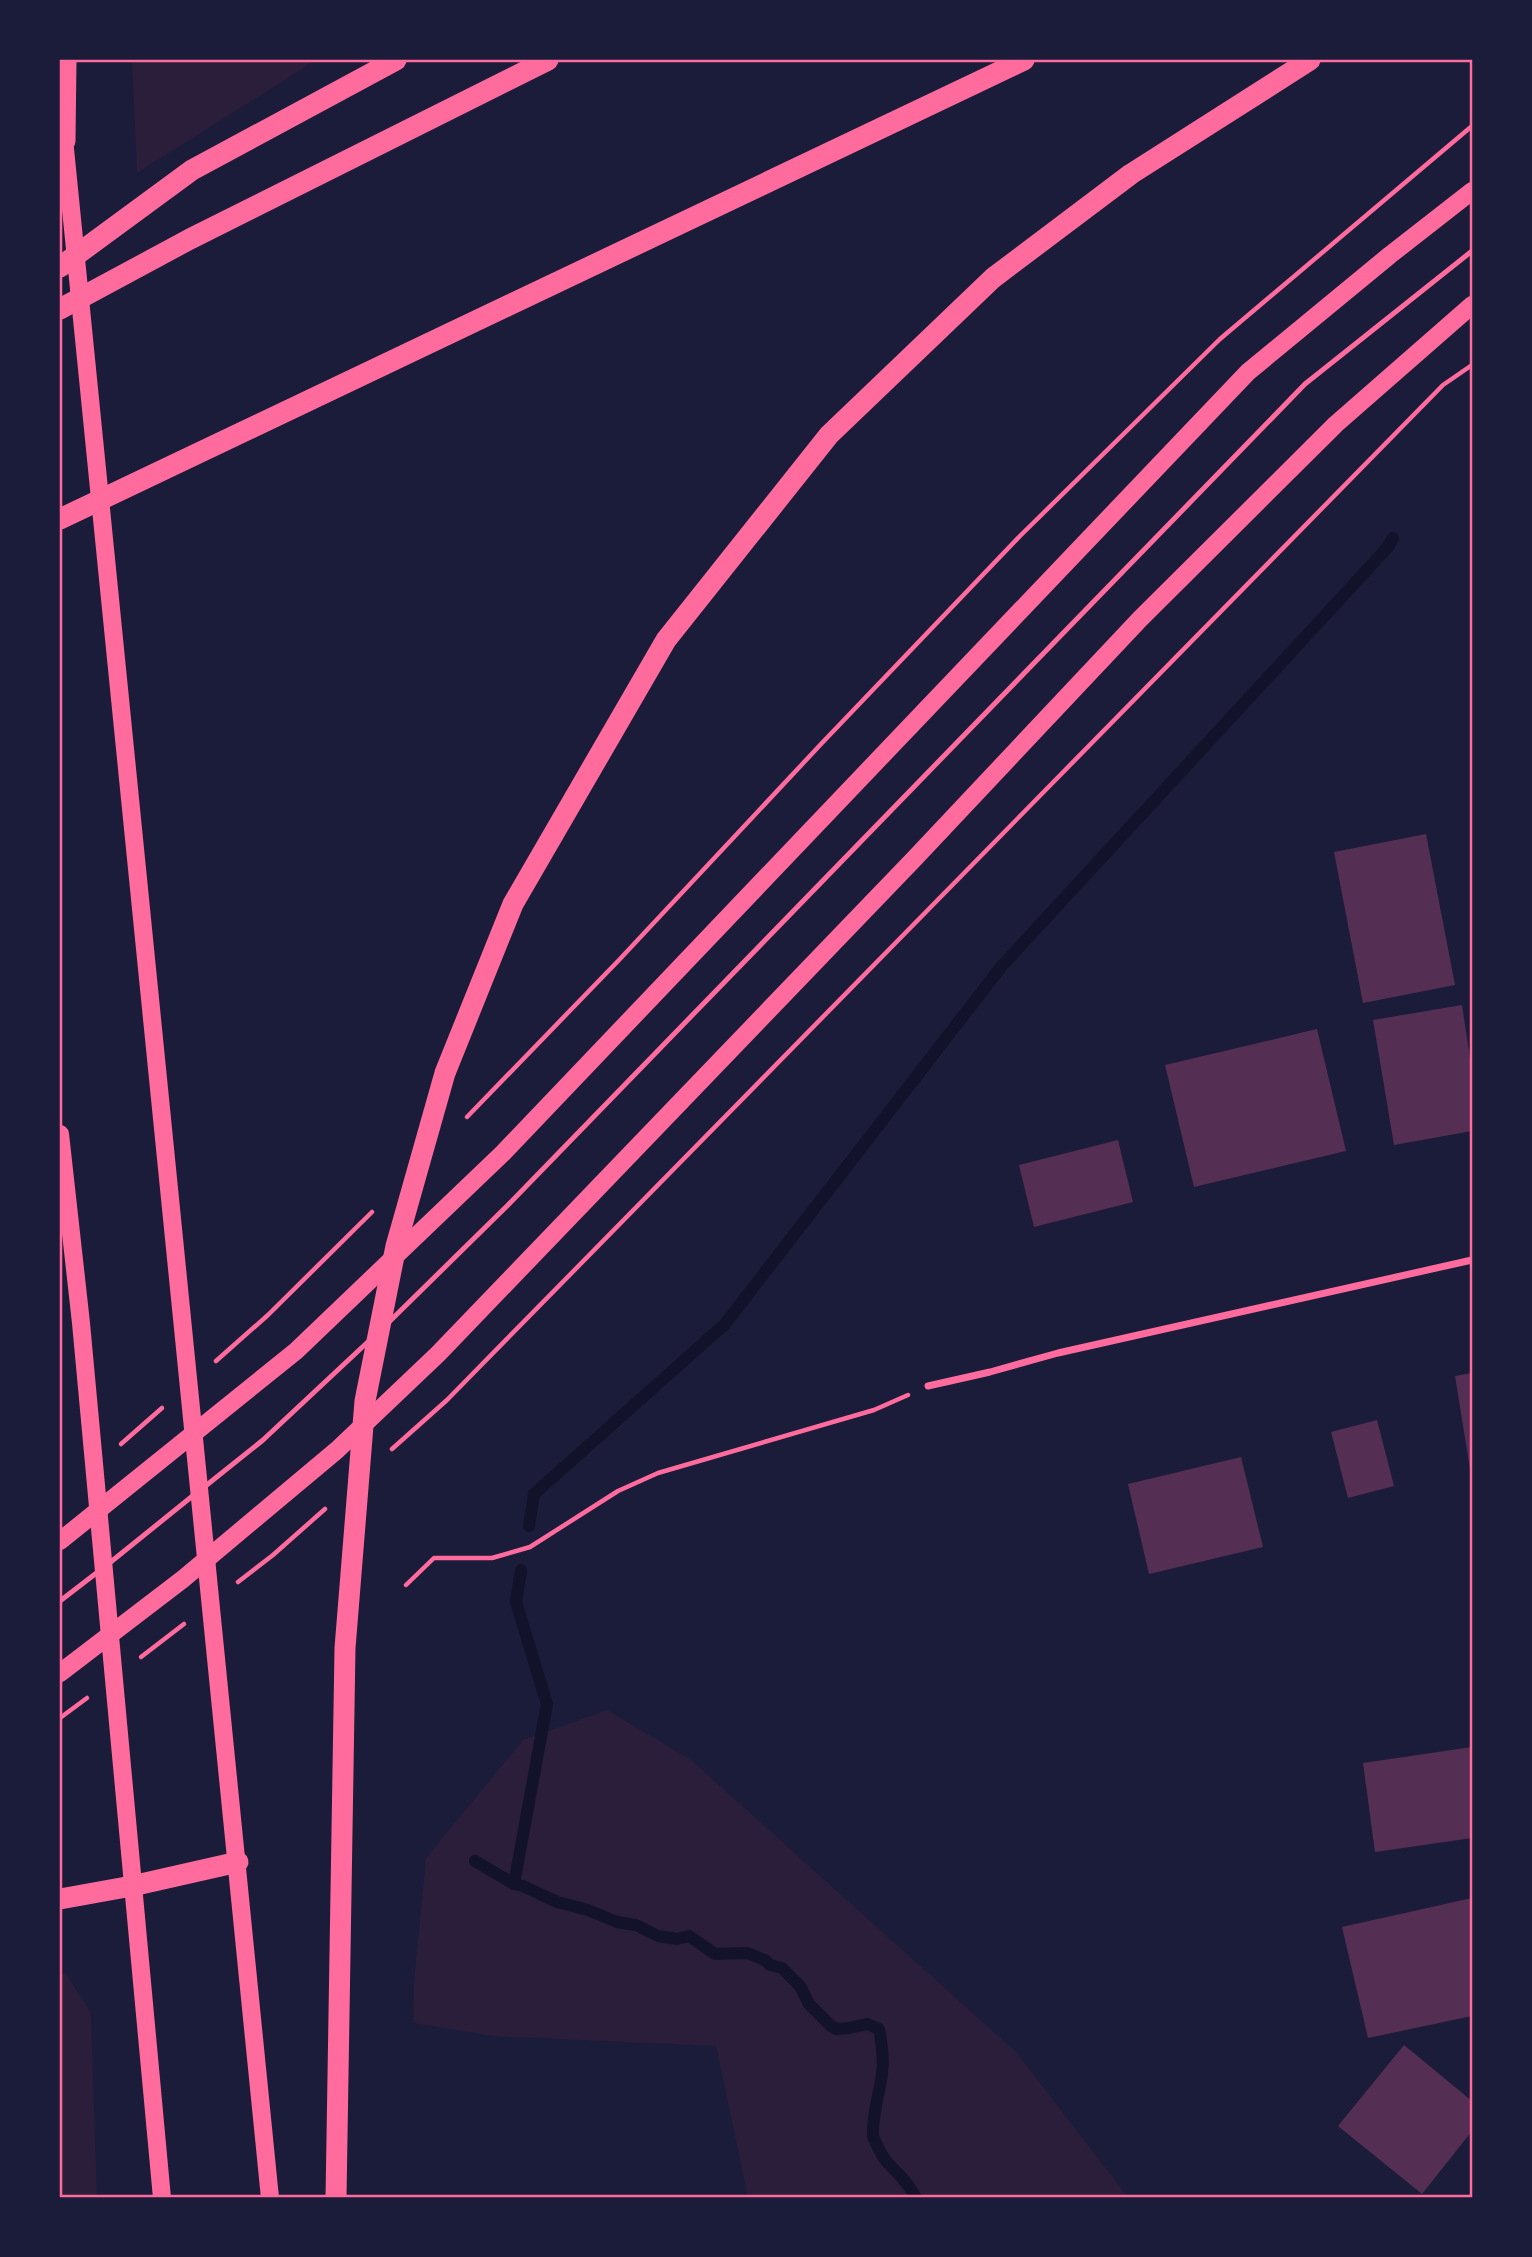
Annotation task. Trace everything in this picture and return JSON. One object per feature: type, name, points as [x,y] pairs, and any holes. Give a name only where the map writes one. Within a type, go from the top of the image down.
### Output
[{"type":"highway","points":[[65,141],[66,60]]},
{"type":"highway","points":[[60,267],[192,170],[396,60]]},
{"type":"highway","points":[[60,309],[190,240],[548,60]]},
{"type":"highway","points":[[61,519],[1024,60]]},
{"type":"highway","points":[[336,2197],[345,1648],[365,1401],[396,1246],[445,1073],[513,904],[666,640],[829,435],[993,278],[1131,174],[1310,60]]},
{"type":"highway","points":[[60,1899],[238,1862]]},
{"type":"main road","points":[[60,99],[270,2197]]},
{"type":"main road","points":[[60,1541],[296,1351],[503,1153],[1248,372],[1472,191]]},
{"type":"main road","points":[[60,1672],[183,1579],[327,1459],[438,1354],[915,858],[1140,619],[1336,424],[1472,305]]},
{"type":"main road","points":[[60,1133],[81,1323],[162,2197]]},
{"type":"street","points":[[928,1385],[1472,1260]]},
{"type":"lane","points":[[60,1601],[263,1440],[361,1349],[508,1205],[1306,384],[1472,251]]},
{"type":"path","points":[[466,1118],[1020,536],[1210,348],[1472,126]]},
{"type":"path","points":[[386,1455],[447,1400],[1443,385],[1472,365]]},
{"type":"path","points":[[210,1366],[268,1315],[377,1206]]},
{"type":"path","points":[[406,1585],[435,1558],[492,1558],[530,1547],[618,1490],[658,1473],[874,1410],[928,1385]]},
{"type":"path","points":[[120,1446],[170,1402]]},
{"type":"path","points":[[230,1588],[273,1555],[334,1500]]},
{"type":"path","points":[[135,1661],[188,1621]]},
{"type":"path","points":[[60,1718],[93,1694]]},
{"type":"shaded area","points":[[132,60],[316,60],[137,173]]},
{"type":"shaded area","points":[[607,1710],[691,1760],[1016,2052],[1128,2197],[748,2197],[716,2046],[493,2036],[413,2023],[414,1982],[426,1858],[523,1740]]},
{"type":"shaded area","points":[[60,1974],[66,1974],[91,2013],[97,2197],[60,2197]]},
{"type":"building","points":[[1426,834],[1455,985],[1363,1003],[1334,852]]},
{"type":"building","points":[[1462,1005],[1472,1071],[1472,1131],[1394,1145],[1373,1020]]},
{"type":"building","points":[[1317,1029],[1346,1151],[1194,1187],[1165,1065]]},
{"type":"building","points":[[1118,1140],[1133,1202],[1034,1227],[1019,1165]]},
{"type":"building","points":[[1472,1373],[1472,1475],[1471,1475],[1455,1376]]},
{"type":"building","points":[[1377,1420],[1394,1486],[1348,1498],[1331,1432]]},
{"type":"building","points":[[1241,1457],[1263,1547],[1149,1574],[1128,1484]]},
{"type":"building","points":[[1472,1747],[1472,1838],[1375,1852],[1363,1763]]},
{"type":"building","points":[[1472,1898],[1472,2016],[1368,2038],[1342,1927]]},
{"type":"building","points":[[1404,2045],[1472,2101],[1472,2131],[1422,2194],[1338,2126]]},
{"type":"waterway","points":[[529,1526],[534,1494],[725,1324],[1001,967],[1388,547],[1393,538]]},
{"type":"waterway","points":[[514,1884],[547,1704],[516,1602],[521,1570]]},
{"type":"waterway","points":[[475,1861],[514,1884],[557,1902],[588,1910],[617,1922],[636,1925],[658,1936],[677,1939],[689,1936],[715,1954],[747,1953],[765,1960],[770,1965],[782,1968],[800,1986],[809,2004],[831,2026],[836,2029],[867,2024],[879,2029],[883,2068],[873,2136],[885,2160],[916,2198]]}]
